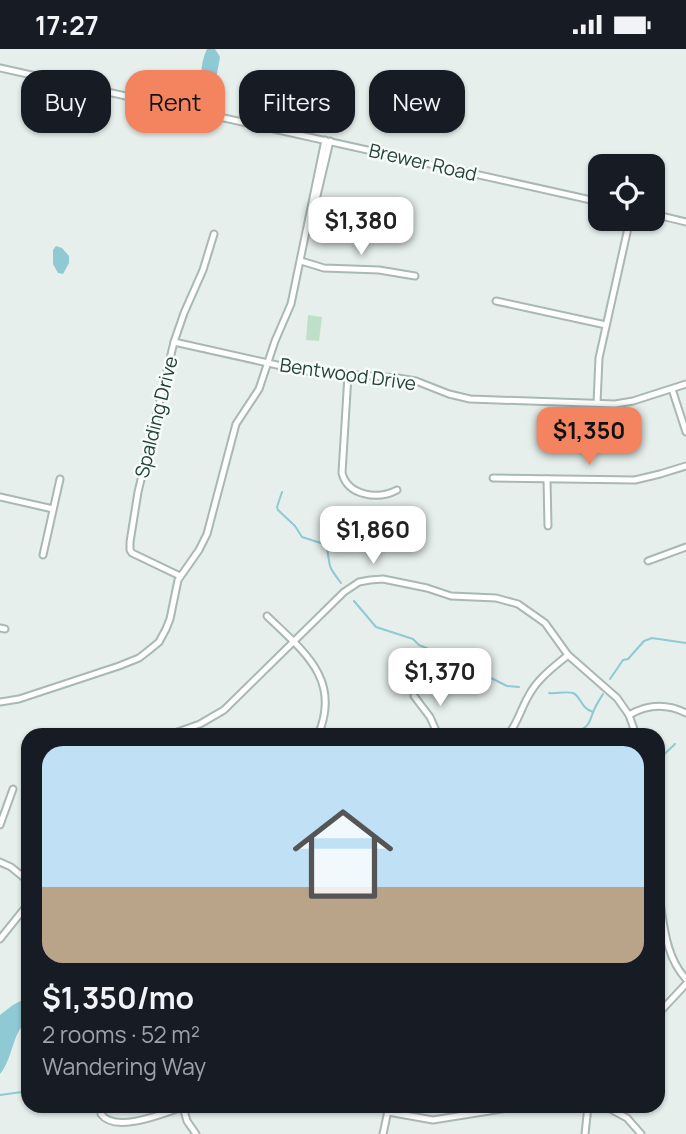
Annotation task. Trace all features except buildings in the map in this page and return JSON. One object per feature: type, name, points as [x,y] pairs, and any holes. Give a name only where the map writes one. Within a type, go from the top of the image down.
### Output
[{"type":"street","name":"Brewer Road","points":[[0,68],[588,199]]},
{"type":"street","points":[[0,702],[19,699],[119,666],[139,658],[159,642],[170,619],[180,576],[207,534],[239,417],[259,389],[291,305],[310,208],[327,141]]},
{"type":"street","points":[[665,217],[686,222]]},
{"type":"street","points":[[597,403],[597,369],[627,231]]},
{"type":"street","name":"Spalding Drive","points":[[180,576],[130,550],[136,499],[174,342],[214,234]]},
{"type":"street","points":[[301,261],[324,268],[379,270],[415,276]]},
{"type":"street","points":[[496,300],[606,325]]},
{"type":"street","name":"Bentwood Drive","points":[[174,342],[318,373],[416,381],[470,399],[597,403],[633,401],[686,384]]},
{"type":"street","points":[[348,375],[342,473],[344,480],[349,487],[359,492],[385,495],[397,490]]},
{"type":"street","points":[[672,389],[686,432]]},
{"type":"street","points":[[493,478],[635,480],[686,465]]},
{"type":"street","points":[[43,555],[61,479]]},
{"type":"street","points":[[547,479],[548,526]]},
{"type":"street","points":[[0,497],[52,509]]},
{"type":"street","points":[[648,561],[686,547]]},
{"type":"street","points":[[189,728],[218,716],[349,588],[359,582],[377,579],[427,588],[451,596],[496,598],[518,604],[545,623],[568,655],[617,698],[629,715],[634,728]]},
{"type":"street","points":[[267,616],[314,665],[324,690],[325,710],[320,728]]},
{"type":"street","points":[[513,728],[535,685],[568,655]]},
{"type":"street","points":[[414,696],[435,728]]},
{"type":"street","points":[[629,715],[643,708],[657,706],[686,713]]},
{"type":"street","points":[[0,825],[13,789]]},
{"type":"street","points":[[0,862],[21,875]]},
{"type":"street","points":[[0,939],[21,913]]},
{"type":"street","points":[[665,929],[669,950],[686,981],[665,1006]]},
{"type":"street","points":[[101,1114],[108,1121],[126,1124],[163,1113]]},
{"type":"street","points":[[185,1113],[195,1134]]},
{"type":"street","points":[[383,1134],[387,1113]]},
{"type":"street","points":[[401,1113],[433,1120],[476,1113]]},
{"type":"street","points":[[584,1134],[587,1113]]},
{"type":"street","points":[[618,1113],[627,1118],[641,1134]]},
{"type":"green space","points":[[308,315],[322,317],[319,341],[306,340]]},
{"type":"water","points":[[207,49],[215,49],[220,57],[218,70],[202,70]]},
{"type":"water","points":[[56,246],[69,256],[69,263],[63,274],[58,273],[53,264],[53,250]]},
{"type":"water","points":[[21,1001],[21,1028],[0,1074],[0,1015]]},
{"type":"waterway","points":[[282,492],[278,510],[302,537],[327,547],[330,567],[341,583]]},
{"type":"waterway","points":[[354,601],[376,627],[413,639],[419,645],[436,652],[445,650],[452,655],[458,667],[464,670],[489,677],[507,686],[519,687]]},
{"type":"waterway","points":[[610,679],[623,660],[628,659],[644,641],[652,638],[686,643]]},
{"type":"waterway","points":[[549,693],[573,693],[593,712]]},
{"type":"waterway","points":[[584,728],[603,694]]},
{"type":"waterway","points":[[665,753],[675,744]]},
{"type":"waterway","points":[[0,1095],[21,1092]]}]
